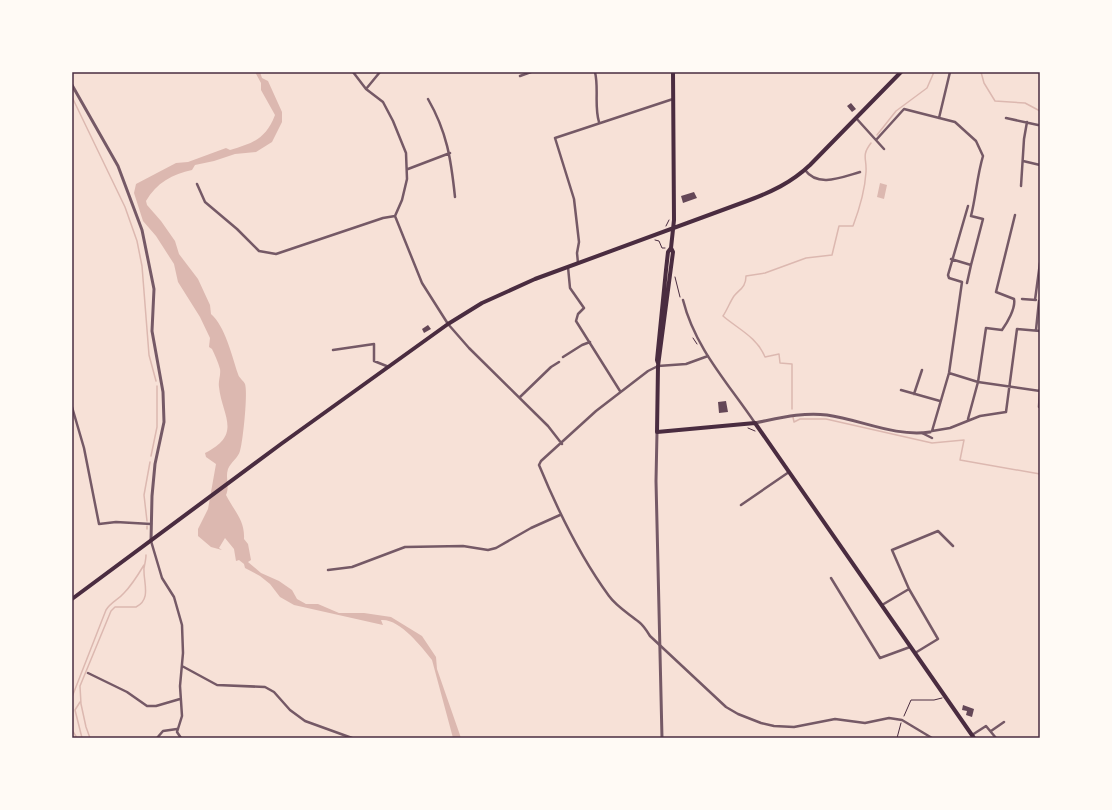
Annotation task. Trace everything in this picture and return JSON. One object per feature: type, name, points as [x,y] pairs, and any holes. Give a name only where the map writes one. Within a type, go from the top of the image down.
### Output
[{"type":"main road","points":[[673,72],[673,228],[671,248],[668,252],[657,360],[657,432],[755,423],[973,736]]},
{"type":"main road","points":[[72,599],[281,444],[389,368],[448,324],[497,296],[568,267],[782,187],[805,170],[900,72]]},
{"type":"street","points":[[353,72],[366,89],[383,102],[393,121],[406,153],[408,169],[403,196],[395,216],[422,283],[448,324],[468,348],[520,397],[562,444]]},
{"type":"street","points":[[366,89],[380,72]]},
{"type":"street","points":[[520,76],[531,72]]},
{"type":"street","points":[[595,72],[597,88],[596,111],[599,122]]},
{"type":"street","points":[[939,118],[950,72]]},
{"type":"street","points":[[72,85],[118,166],[142,230],[154,289],[152,331],[163,392],[164,422],[155,464],[151,541],[162,578],[174,597],[182,625],[180,699],[182,716],[177,730],[178,735],[181,738]]},
{"type":"street","points":[[428,99],[439,118],[450,153],[455,197]]},
{"type":"street","points":[[578,264],[577,253],[579,242],[574,199],[555,138],[599,122],[673,99]]},
{"type":"street","points":[[876,140],[904,109],[957,123],[976,141],[983,156],[977,176],[975,200],[971,216],[983,219],[967,283]]},
{"type":"street","points":[[856,118],[884,149]]},
{"type":"street","points":[[1006,118],[1038,125]]},
{"type":"street","points":[[1021,186],[1024,139],[1028,122]]},
{"type":"street","points":[[408,169],[450,153]]},
{"type":"street","points":[[1023,161],[1040,165]]},
{"type":"street","points":[[805,170],[808,175],[827,181],[860,172]]},
{"type":"street","points":[[197,184],[204,202],[237,229],[259,251],[267,254],[276,254],[383,218],[395,216]]},
{"type":"street","points":[[931,431],[949,373],[962,282],[948,277],[951,260],[968,206]]},
{"type":"street","points":[[968,419],[978,382],[986,328],[1002,330],[1007,323],[1015,302],[1014,299],[996,292],[1015,216]]},
{"type":"street","points":[[951,260],[971,265]]},
{"type":"street","points":[[1036,330],[1040,263]]},
{"type":"street","points":[[568,267],[570,288],[584,308],[578,314],[576,321],[620,391]]},
{"type":"street","points":[[1022,299],[1038,301]]},
{"type":"street","points":[[684,300],[693,331],[708,356],[755,423],[786,415],[816,414],[902,432],[922,433],[950,428],[968,419],[1006,412],[1017,329],[1040,331]]},
{"type":"street","points":[[564,356],[590,342]]},
{"type":"street","points":[[333,350],[374,344],[374,361],[389,368]]},
{"type":"street","points":[[708,356],[684,365],[658,365],[620,391],[539,465],[560,515],[576,547],[609,596],[620,608],[640,622],[650,636],[660,643],[726,707],[738,714],[761,723],[774,726],[794,727],[835,719],[865,723],[889,718],[902,720],[932,738]]},
{"type":"street","points":[[520,397],[551,367],[559,362]]},
{"type":"street","points":[[914,394],[922,370]]},
{"type":"street","points":[[949,373],[978,382],[1040,391],[1039,407]]},
{"type":"street","points":[[901,390],[940,401]]},
{"type":"street","points":[[72,407],[84,448],[99,524],[116,522],[151,524]]},
{"type":"street","points":[[657,432],[662,738]]},
{"type":"street","points":[[922,433],[932,438]]},
{"type":"street","points":[[741,505],[788,472]]},
{"type":"street","points":[[328,570],[352,567],[405,547],[463,546],[488,550],[496,548],[531,528],[560,515]]},
{"type":"street","points":[[915,653],[938,639],[909,589],[892,550],[938,531],[953,546]]},
{"type":"street","points":[[831,578],[880,658],[910,647]]},
{"type":"street","points":[[882,605],[909,589]]},
{"type":"street","points":[[182,666],[217,685],[265,687],[274,692],[290,710],[306,721],[352,738]]},
{"type":"street","points":[[88,673],[126,692],[147,706],[156,706],[180,699]]},
{"type":"street","points":[[991,731],[1004,722]]},
{"type":"street","points":[[973,736],[984,726],[991,731],[996,738]]},
{"type":"street","points":[[157,738],[162,731],[177,730]]},
{"type":"path","points":[[655,240],[659,241],[662,248]]},
{"type":"path","points":[[747,427],[758,432]]},
{"type":"path","points":[[897,738],[902,720],[911,700],[934,700],[942,698]]},
{"type":"shaded area","points":[[255,72],[260,72],[262,78],[268,81],[282,112],[282,122],[272,142],[256,152],[235,154],[195,165],[192,170],[178,174],[160,184],[146,201],[147,205],[161,221],[175,241],[179,254],[198,279],[210,305],[211,314],[216,319],[224,334],[239,375],[245,384],[246,406],[241,446],[239,453],[228,469],[228,488],[226,495],[243,526],[244,539],[248,544],[251,560],[248,562],[261,573],[279,581],[292,590],[297,599],[306,604],[318,604],[339,613],[364,613],[391,617],[422,636],[436,657],[437,669],[461,738],[453,738],[432,660],[410,634],[388,621],[381,620],[383,625],[294,605],[280,597],[270,584],[260,576],[245,568],[244,564],[239,560],[236,561],[234,549],[225,538],[219,548],[222,550],[211,547],[198,536],[198,529],[208,509],[216,464],[206,457],[205,453],[217,446],[224,439],[227,431],[226,416],[219,387],[220,369],[212,349],[209,347],[210,338],[200,317],[178,282],[174,264],[156,236],[143,221],[134,193],[136,184],[176,163],[188,162],[226,148],[230,150],[252,142],[263,135],[275,115],[261,90],[261,83]]},
{"type":"shaded area","points":[[880,183],[887,185],[884,199],[877,197]]},
{"type":"building","points":[[851,103],[856,109],[852,112],[847,106]]},
{"type":"building","points":[[694,192],[697,198],[683,203],[681,196]]},
{"type":"building","points":[[428,325],[431,329],[424,333],[422,329]]},
{"type":"building","points":[[726,401],[728,412],[719,413],[718,402]]},
{"type":"building","points":[[963,705],[974,709],[972,717],[966,715],[967,711],[962,710]]},
{"type":"waterway","points":[[877,135],[896,111],[927,88],[934,72]]},
{"type":"waterway","points":[[981,72],[984,83],[995,101],[1025,103],[1040,111]]},
{"type":"waterway","points":[[72,97],[125,207],[137,241],[142,266],[149,355],[156,381]]},
{"type":"waterway","points":[[792,409],[792,364],[780,363],[779,354],[765,357],[762,350],[747,334],[723,316],[734,296],[744,285],[746,276],[765,273],[806,258],[832,255],[839,226],[853,226],[864,186],[866,172],[865,154],[871,143]]},
{"type":"waterway","points":[[151,456],[157,427],[157,386]]},
{"type":"waterway","points":[[793,417],[794,422],[800,419],[826,419],[932,443],[964,440],[960,460],[1040,474]]},
{"type":"waterway","points":[[147,521],[144,495],[150,462]]},
{"type":"waterway","points":[[90,738],[81,704],[80,686],[111,611],[115,607],[136,607],[144,600],[146,590],[144,573],[146,555]]},
{"type":"waterway","points":[[72,697],[106,610],[127,590],[144,565]]},
{"type":"waterway","points":[[80,702],[75,710],[82,738]]},
{"type":"waterway","points":[[72,730],[77,738]]}]
